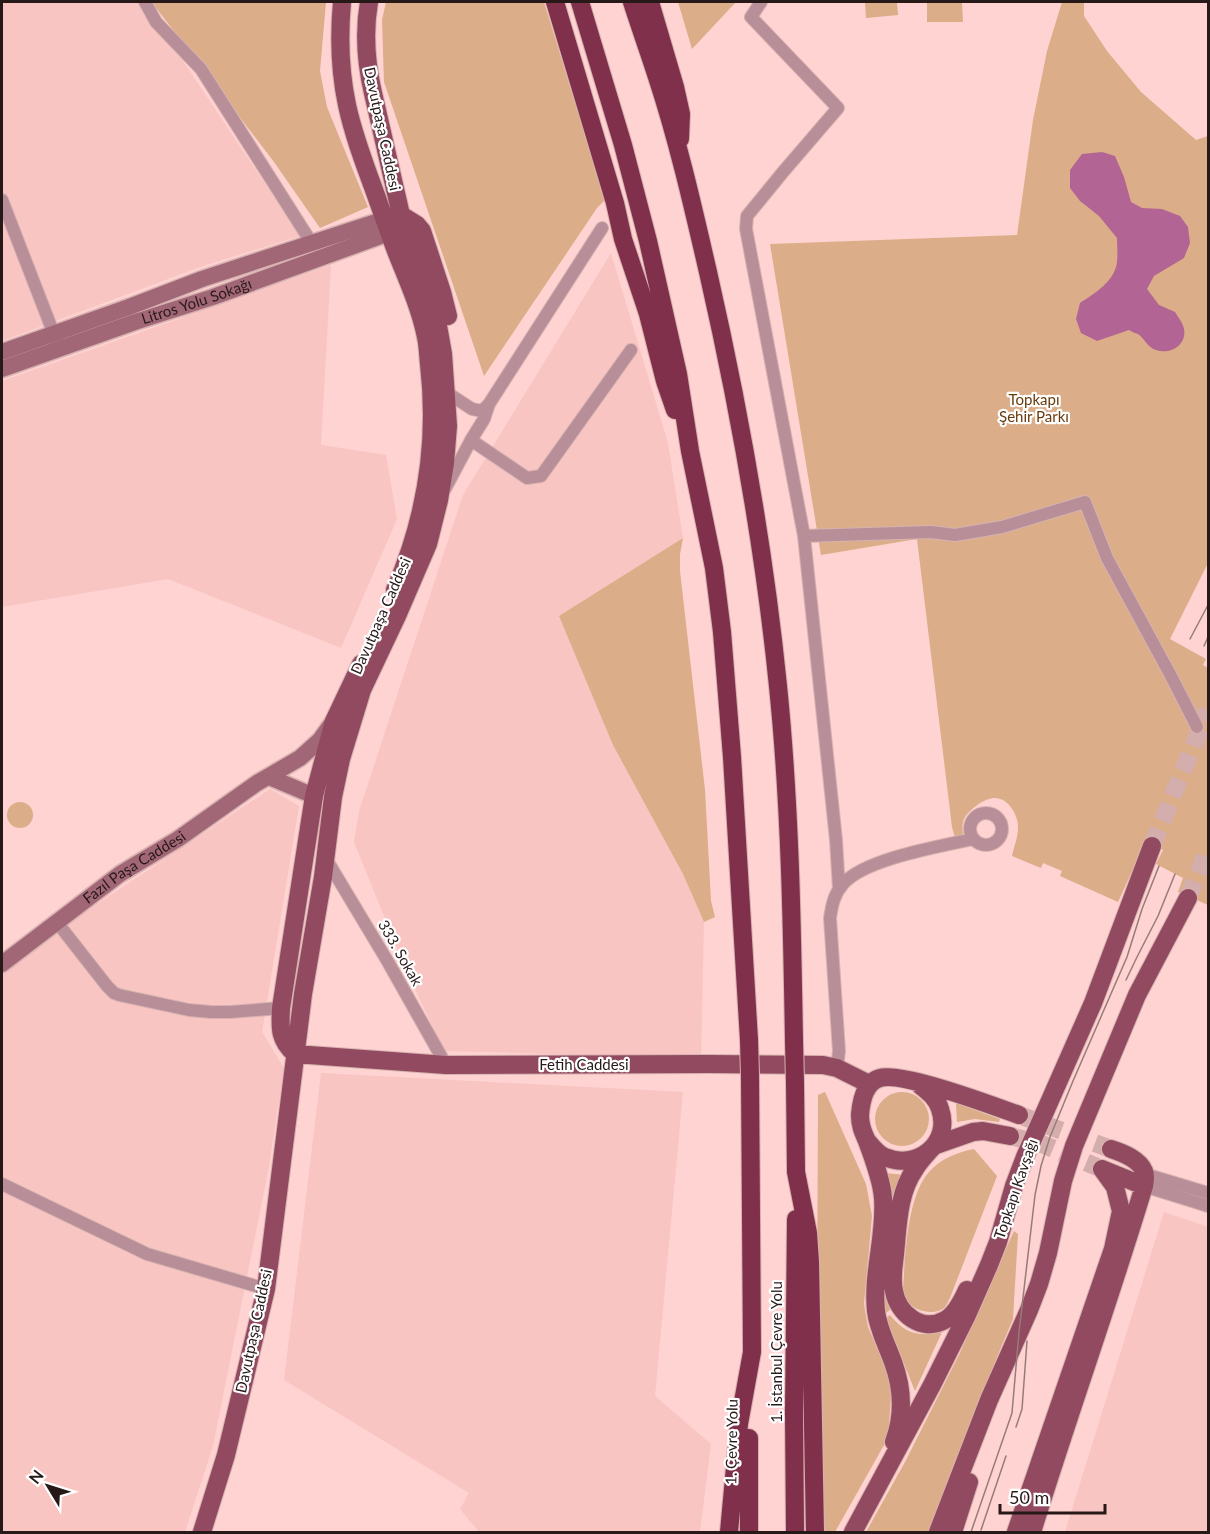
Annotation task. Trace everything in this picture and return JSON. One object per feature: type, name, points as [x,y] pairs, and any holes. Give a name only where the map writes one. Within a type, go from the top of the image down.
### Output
[{"type":"highway","points":[[555,2],[615,203],[623,239],[648,314],[665,381],[690,451]]},
{"type":"highway","points":[[580,2],[623,145],[648,241],[678,374],[690,451],[714,568],[722,632],[738,846],[750,1076],[752,1352],[739,1424],[729,1533]]},
{"type":"highway","points":[[632,2],[658,79],[691,197],[723,338],[755,516],[769,610],[780,708],[789,842],[796,1172],[808,1233],[810,1262],[815,1533]]},
{"type":"highway","points":[[650,2],[681,114],[682,131],[678,153]]},
{"type":"highway","name":"1. İstanbul Çevre Yolu","points":[[795,1533],[796,1172]]},
{"type":"highway","name":"1. Çevre Yolu","points":[[748,1533],[752,1352]]},
{"type":"main road","name":"Davutpaşa Caddesi","points":[[202,1533],[226,1455],[266,1288],[303,994],[340,759],[362,690],[428,544],[439,500],[448,426],[443,354],[437,320],[425,278],[395,224],[359,150],[346,103],[340,21],[342,2]]},
{"type":"main road","points":[[359,2],[359,36],[368,73]]},
{"type":"main road","name":"Davutpaşa Caddesi","points":[[295,1054],[286,1047],[282,1039],[281,1008],[314,796],[334,721],[402,574],[425,494],[432,438],[432,392],[426,337],[395,224],[368,73],[369,2]]},
{"type":"main road","name":"Litros Yolu Sokağı","points":[[2,369],[129,307],[202,279],[311,242],[395,224]]},
{"type":"main road","name":"Litros Yolu Sokağı","points":[[2,352],[56,341],[213,297],[395,224]]},
{"type":"main road","name":"Fazıl Paşa Caddesi","points":[[2,964],[120,874],[178,839],[257,783],[300,758],[320,740],[334,721]]},
{"type":"main road","points":[[269,777],[314,796],[317,802],[317,831],[306,912],[308,932],[312,943]]},
{"type":"main road","name":"Topkapı Kavşağı","points":[[876,1492],[966,1317],[998,1242],[1025,1157],[1096,995],[1152,846]]},
{"type":"main road","points":[[938,1533],[989,1400],[1039,1284],[1063,1181],[1074,1146],[1137,995],[1188,898]]},
{"type":"main road","name":"Fetih Caddesi","points":[[295,1054],[446,1065],[823,1065],[837,1068],[869,1084]]},
{"type":"main road","points":[[853,1533],[876,1492],[902,1413],[899,1382],[876,1312],[875,1291],[883,1199],[879,1176],[860,1124],[862,1100],[869,1084],[882,1077],[894,1077],[968,1096],[1019,1115]]},
{"type":"main road","points":[[916,1081],[932,1095],[940,1109],[943,1122],[941,1136],[914,1170],[905,1187],[900,1205],[893,1277],[898,1304],[905,1314],[916,1322],[927,1325],[946,1320],[954,1313],[1009,1202]]},
{"type":"main road","points":[[867,1141],[884,1157],[908,1161],[918,1159],[933,1148],[973,1132],[983,1131],[1010,1136]]},
{"type":"main road","points":[[1032,1533],[1119,1271],[1145,1180],[1142,1167],[1136,1161],[1111,1149]]},
{"type":"main road","points":[[1016,1533],[1113,1249],[1121,1212],[1115,1187],[1102,1169],[1145,1180]]},
{"type":"main road","points":[[953,1533],[1005,1387],[1009,1355]]},
{"type":"street","points":[[145,2],[156,22],[201,69],[311,242]]},
{"type":"street","points":[[761,2],[751,17],[838,108],[747,216],[746,229],[804,536],[836,840],[839,889]]},
{"type":"street","points":[[2,200],[56,341]]},
{"type":"street","points":[[446,392],[472,409],[482,411],[489,404],[602,228]]},
{"type":"street","points":[[471,440],[527,478],[541,476],[631,350]]},
{"type":"street","points":[[439,500],[484,419],[489,404]]},
{"type":"street","points":[[804,536],[931,532],[955,535],[1002,527],[1085,502],[1107,558],[1172,676],[1197,727]]},
{"type":"street","points":[[837,1068],[839,1051],[830,918],[832,902],[839,889],[845,881],[889,859],[973,839]]},
{"type":"street","name":"333. Sokak","points":[[325,857],[446,1065]]},
{"type":"street","points":[[56,921],[107,986],[119,995],[189,1010],[211,1012],[281,1008]]},
{"type":"street","points":[[1145,1180],[1209,1193]]},
{"type":"street","points":[[1145,1180],[1209,1206]]},
{"type":"street","points":[[2,1184],[147,1254],[266,1288]]},
{"type":"shaded area","points":[[2,2],[139,2],[146,17],[169,40],[300,236],[203,266],[2,341]]},
{"type":"shaded area","points":[[1102,152],[1115,156],[1131,202],[1142,208],[1162,209],[1180,216],[1188,227],[1190,243],[1184,258],[1154,276],[1147,289],[1159,305],[1175,312],[1183,325],[1183,340],[1172,350],[1153,349],[1138,334],[1129,330],[1097,341],[1081,333],[1076,319],[1080,303],[1108,281],[1117,262],[1117,238],[1099,216],[1080,201],[1070,188],[1070,170],[1082,154]]},
{"type":"shaded area","points":[[611,253],[668,443],[683,538],[559,617],[704,922],[701,1058],[444,1051],[406,970],[354,842],[359,811],[463,495]]},
{"type":"shaded area","points":[[331,265],[321,445],[386,455],[397,519],[341,648],[168,579],[2,607],[2,381]]},
{"type":"shaded area","points":[[270,789],[299,806],[262,1032],[284,1068],[268,1172],[213,1446],[185,1532],[2,1532],[2,974],[49,936]]},
{"type":"shaded area","points":[[321,1073],[683,1092],[655,1396],[711,1444],[700,1532],[479,1532],[460,1509],[469,1493],[284,1380]]},
{"type":"shaded area","points":[[1164,1212],[1208,1227],[1208,1532],[1065,1532]]},
{"type":"green space","points":[[139,2],[326,2],[320,71],[327,107],[368,207],[320,228],[274,162],[157,9],[146,17]]},
{"type":"green space","points":[[386,2],[544,2],[605,200],[597,208],[484,376],[384,82],[382,20]]},
{"type":"green space","points":[[678,2],[736,2],[692,49]]},
{"type":"green space","points":[[865,2],[897,2],[898,15],[866,18]]},
{"type":"green space","points":[[927,2],[962,2],[963,22],[927,22]]},
{"type":"green space","name":"Topkapı Şehir Parkı","points":[[1062,2],[1084,2],[1084,16],[1107,51],[1141,92],[1196,140],[1208,136],[1208,563],[1170,639],[1206,659],[1203,665],[1208,668],[1208,905],[1178,892],[1183,878],[1156,864],[1163,850],[1146,841],[1118,902],[1060,876],[1062,871],[1043,863],[1041,868],[1012,856],[1018,824],[1012,809],[1000,799],[991,798],[971,810],[963,822],[963,836],[955,838],[917,539],[821,555],[770,244],[1017,235],[1033,120],[1047,51]]},
{"type":"green space","points":[[683,538],[680,571],[705,790],[711,901],[715,917],[704,922],[683,874],[613,745],[559,616]]},
{"type":"green space","points":[[20,802],[29,806],[33,815],[29,824],[20,828],[11,824],[7,815],[11,806]]},
{"type":"green space","points":[[825,1092],[866,1184],[872,1216],[864,1304],[868,1327],[892,1383],[888,1438],[835,1532],[825,1532],[820,1490],[817,1338],[818,1095]]},
{"type":"green space","points":[[897,1092],[907,1092],[917,1096],[925,1104],[929,1119],[925,1134],[917,1142],[907,1146],[897,1146],[887,1142],[879,1134],[875,1124],[875,1114],[879,1104],[887,1096]]},
{"type":"green space","points":[[956,1103],[1000,1119],[999,1122],[975,1119],[957,1122]]},
{"type":"green space","points":[[974,1149],[997,1176],[946,1306],[936,1312],[924,1311],[909,1303],[903,1290],[908,1228],[916,1196],[929,1172],[938,1163],[956,1154]]},
{"type":"green space","points":[[885,1173],[904,1175],[888,1298],[890,1310],[887,1312],[885,1312],[881,1294]]},
{"type":"green space","points":[[1014,1231],[1018,1234],[1013,1319],[929,1532],[866,1532],[905,1462],[959,1355]]},
{"type":"green space","points":[[890,1315],[907,1330],[919,1334],[942,1332],[915,1391],[886,1318]]},
{"type":"tunnel","points":[[1152,846],[1208,710]]},
{"type":"tunnel","points":[[1188,898],[1208,850]]},
{"type":"tunnel","points":[[1019,1115],[1111,1149]]},
{"type":"tunnel","points":[[1010,1136],[1042,1144],[1102,1169]]},
{"type":"tram line","points":[[1190,639],[1208,605]]},
{"type":"tram line","points":[[1204,646],[1208,637]]},
{"type":"tram line","points":[[971,1532],[1012,1413],[1035,1195],[1041,1166],[1073,1081],[1127,957],[1159,866]]},
{"type":"tram line","points":[[1126,980],[1158,916],[1175,874]]},
{"type":"tram line","points":[[1016,1427],[1022,1409],[1027,1341]]},
{"type":"tram line","points":[[981,1530],[1006,1456]]}]
